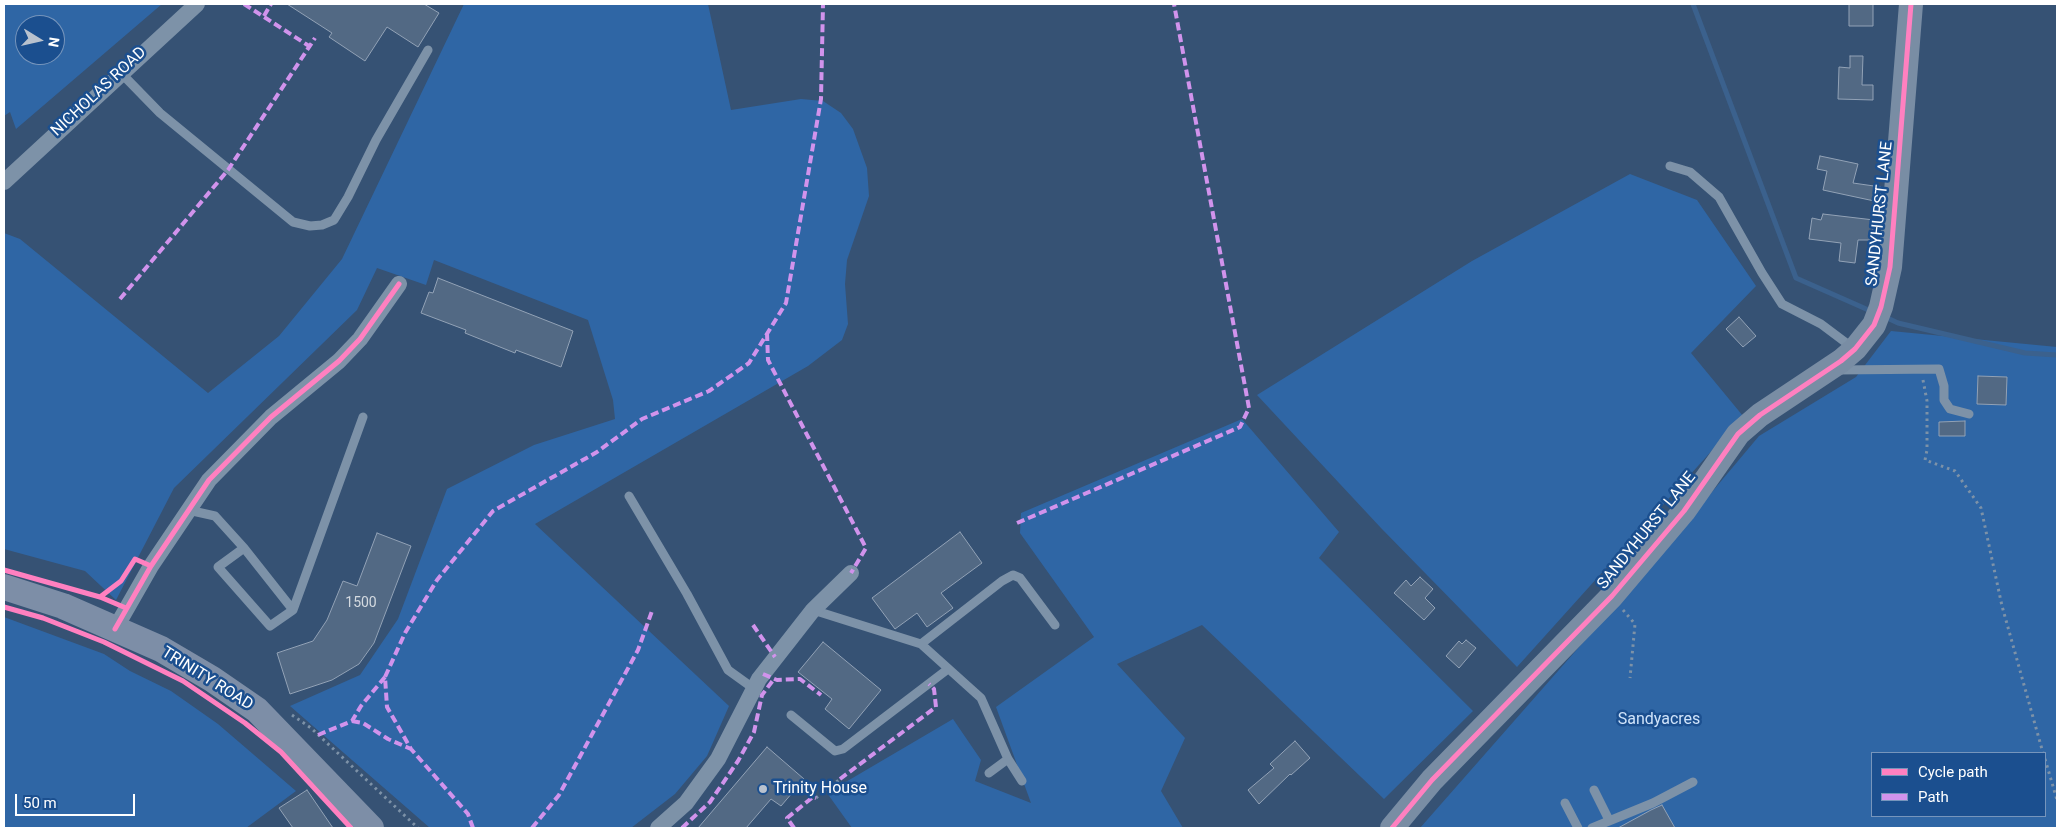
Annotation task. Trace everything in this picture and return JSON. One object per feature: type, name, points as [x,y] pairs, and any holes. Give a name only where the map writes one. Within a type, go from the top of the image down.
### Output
[{"type":"main road","name":"TRINITY ROAD","points":[[4,587],[63,606],[161,649],[212,679],[257,710],[371,828]]},
{"type":"street","name":"NICHOLAS ROAD","points":[[5,180],[197,4]]},
{"type":"street","name":"SANDYHURST LANE","points":[[1392,828],[1432,780],[1612,596],[1684,511],[1738,434],[1760,415],[1855,349],[1878,316],[1890,267],[1911,4]]},
{"type":"street","points":[[115,629],[151,566],[209,480],[271,417],[339,361],[360,339],[399,284]]},
{"type":"street","points":[[658,828],[686,804],[718,759],[753,688],[813,610],[851,574]]},
{"type":"lane","points":[[121,73],[160,113],[293,222],[310,226],[322,225],[334,220],[348,198],[376,140],[428,50]]},
{"type":"lane","points":[[1670,166],[1690,172],[1720,197],[1762,273],[1782,304],[1821,324],[1855,349]]},
{"type":"lane","points":[[1827,370],[1939,370],[1944,386],[1944,400],[1950,409],[1969,414]]},
{"type":"lane","points":[[244,548],[218,567],[270,626],[292,610],[362,417]]},
{"type":"lane","points":[[629,496],[687,594],[728,670],[753,688]]},
{"type":"lane","points":[[188,510],[215,516],[244,548],[292,610]]},
{"type":"lane","points":[[921,644],[1002,581],[1013,575],[1020,578],[1055,625]]},
{"type":"lane","points":[[813,610],[921,644],[981,698],[1008,759],[1022,782]]},
{"type":"lane","points":[[791,714],[835,750],[843,750],[948,669]]},
{"type":"lane","points":[[990,773],[1008,759]]},
{"type":"lane","points":[[1592,828],[1653,804],[1693,782]]},
{"type":"lane","points":[[1594,790],[1609,820]]},
{"type":"lane","points":[[1565,804],[1578,828]]},
{"type":"path","points":[[1921,369],[1927,401],[1927,450],[1925,460],[1955,470],[1981,508],[2002,606],[2043,752]]},
{"type":"path","points":[[1612,596],[1635,624],[1630,678]]},
{"type":"path","points":[[2046,762],[2057,800]]},
{"type":"path","points":[[816,798],[840,780]]},
{"type":"green space","points":[[4,4],[162,4],[16,129],[10,112],[4,116]]},
{"type":"green space","points":[[464,4],[708,4],[731,110],[801,99],[823,101],[841,113],[853,129],[867,168],[869,196],[847,260],[845,284],[848,324],[842,340],[808,366],[535,524],[729,706],[707,756],[675,794],[631,828],[430,828],[290,706],[360,675],[398,619],[447,489],[534,445],[615,419],[613,400],[588,320],[434,260],[426,285],[377,268],[357,310],[174,488],[116,600],[85,571],[4,549],[4,233],[20,239],[208,393],[279,336],[342,259]]},
{"type":"green space","points":[[1630,174],[1697,200],[1756,286],[1691,353],[1743,416],[1517,667],[1381,528],[1257,395],[1472,261]]},
{"type":"green space","name":"Sandyacres","points":[[1891,331],[2057,347],[2057,828],[1420,828],[1638,580],[1759,436],[1856,377]],"holes":[[[1978,376],[2007,377],[2006,405],[1977,404]],[[1965,421],[1965,436],[1939,436],[1939,422]]]},
{"type":"green space","points":[[1242,419],[1339,532],[1319,558],[1473,711],[1384,799],[1202,625],[1117,664],[1185,738],[1161,791],[1183,828],[852,828],[827,793],[953,719],[981,760],[975,781],[1031,803],[996,707],[1094,637],[1020,533],[1021,513]]},
{"type":"green space","points":[[4,617],[104,654],[130,671],[171,691],[218,724],[296,791],[246,828],[4,828]]},
{"type":"building","points":[[287,4],[424,4],[439,13],[418,47],[387,27],[365,61],[329,37],[332,33]]},
{"type":"building","points":[[1849,4],[1873,4],[1873,26],[1849,26]]},
{"type":"building","points":[[1850,56],[1863,56],[1862,85],[1873,85],[1873,100],[1838,99],[1839,67],[1850,68]]},
{"type":"building","points":[[1820,156],[1858,164],[1853,183],[1881,187],[1879,202],[1823,190],[1827,171],[1817,169]]},
{"type":"building","points":[[1823,214],[1874,220],[1872,240],[1858,240],[1855,263],[1839,261],[1841,243],[1809,239],[1812,218],[1821,220]]},
{"type":"building","points":[[438,278],[573,331],[561,367],[516,350],[515,353],[465,333],[466,330],[421,313],[429,292],[433,293]]},
{"type":"building","points":[[1739,317],[1756,336],[1743,347],[1726,329]]},
{"type":"building","points":[[1978,376],[2007,377],[2006,405],[1977,404]]},
{"type":"building","points":[[1965,421],[1965,436],[1939,436],[1939,422]]},
{"type":"building","points":[[960,532],[982,563],[941,593],[953,608],[927,627],[917,613],[895,629],[872,598]]},
{"type":"building","points":[[377,533],[411,546],[374,643],[359,664],[332,680],[290,694],[277,653],[313,641],[327,620],[343,581],[357,586]]},
{"type":"building","points":[[1420,577],[1433,589],[1425,598],[1435,608],[1424,620],[1394,593],[1406,580],[1411,586]]},
{"type":"building","points":[[1466,640],[1476,648],[1459,668],[1446,656],[1459,641],[1462,644]]},
{"type":"building","points":[[823,642],[881,690],[849,729],[825,709],[832,699],[798,672]]},
{"type":"building","points":[[1295,741],[1310,758],[1290,774],[1259,804],[1248,790],[1274,768],[1270,764]]},
{"type":"building","name":"Trinity House","points":[[767,747],[804,779],[781,806],[771,799],[746,828],[698,828]]},
{"type":"building","points":[[307,790],[333,828],[293,828],[279,808]]},
{"type":"building","points":[[1662,805],[1675,828],[1618,828],[1651,810]]},
{"type":"waterway","points":[[1693,4],[1796,278],[1873,312]]},
{"type":"waterway","points":[[1883,316],[1898,323],[2025,353],[2057,355]]},
{"type":"marked path","points":[[244,4],[309,46]]},
{"type":"marked path","points":[[264,16],[271,4]]},
{"type":"marked path","points":[[473,828],[468,814],[411,749],[387,707],[385,677],[405,633],[437,580],[493,511],[597,452],[642,419],[709,391],[749,363],[786,303],[821,99],[823,4]]},
{"type":"marked path","points":[[1017,523],[1240,427],[1249,408],[1174,4]]},
{"type":"marked path","points":[[120,299],[228,170],[315,38]]},
{"type":"marked path","points":[[767,333],[768,360],[866,548],[851,573]]},
{"type":"marked path","points":[[532,828],[559,795],[638,650],[652,611]]},
{"type":"marked path","points":[[753,625],[775,657]]},
{"type":"marked path","points":[[763,674],[777,680],[800,679],[821,695]]},
{"type":"marked path","points":[[318,735],[352,721],[361,706],[385,677]]},
{"type":"marked path","points":[[682,828],[710,802],[738,761],[754,732],[762,695],[774,679]]},
{"type":"marked path","points":[[840,779],[936,707],[934,689],[929,684]]},
{"type":"marked path","points":[[352,721],[363,723],[388,739],[411,749]]},
{"type":"marked path","points":[[794,828],[787,818],[813,797],[816,798]]},
{"type":"cycle path","points":[[1392,828],[1432,780],[1612,596],[1684,511],[1738,434],[1760,415],[1841,361],[1855,349],[1874,325],[1881,307],[1890,267],[1911,4]]},
{"type":"cycle path","points":[[115,629],[151,566],[209,480],[271,417],[339,361],[360,339],[399,284]]},
{"type":"cycle path","points":[[100,597],[121,581],[135,559],[151,566]]},
{"type":"cycle path","points":[[4,570],[100,597],[126,608]]},
{"type":"cycle path","points":[[4,607],[43,618],[104,642],[183,681],[245,723],[281,752],[351,828]]},
{"type":"place","name":"Trinity House","points":[[763,789]]}]
